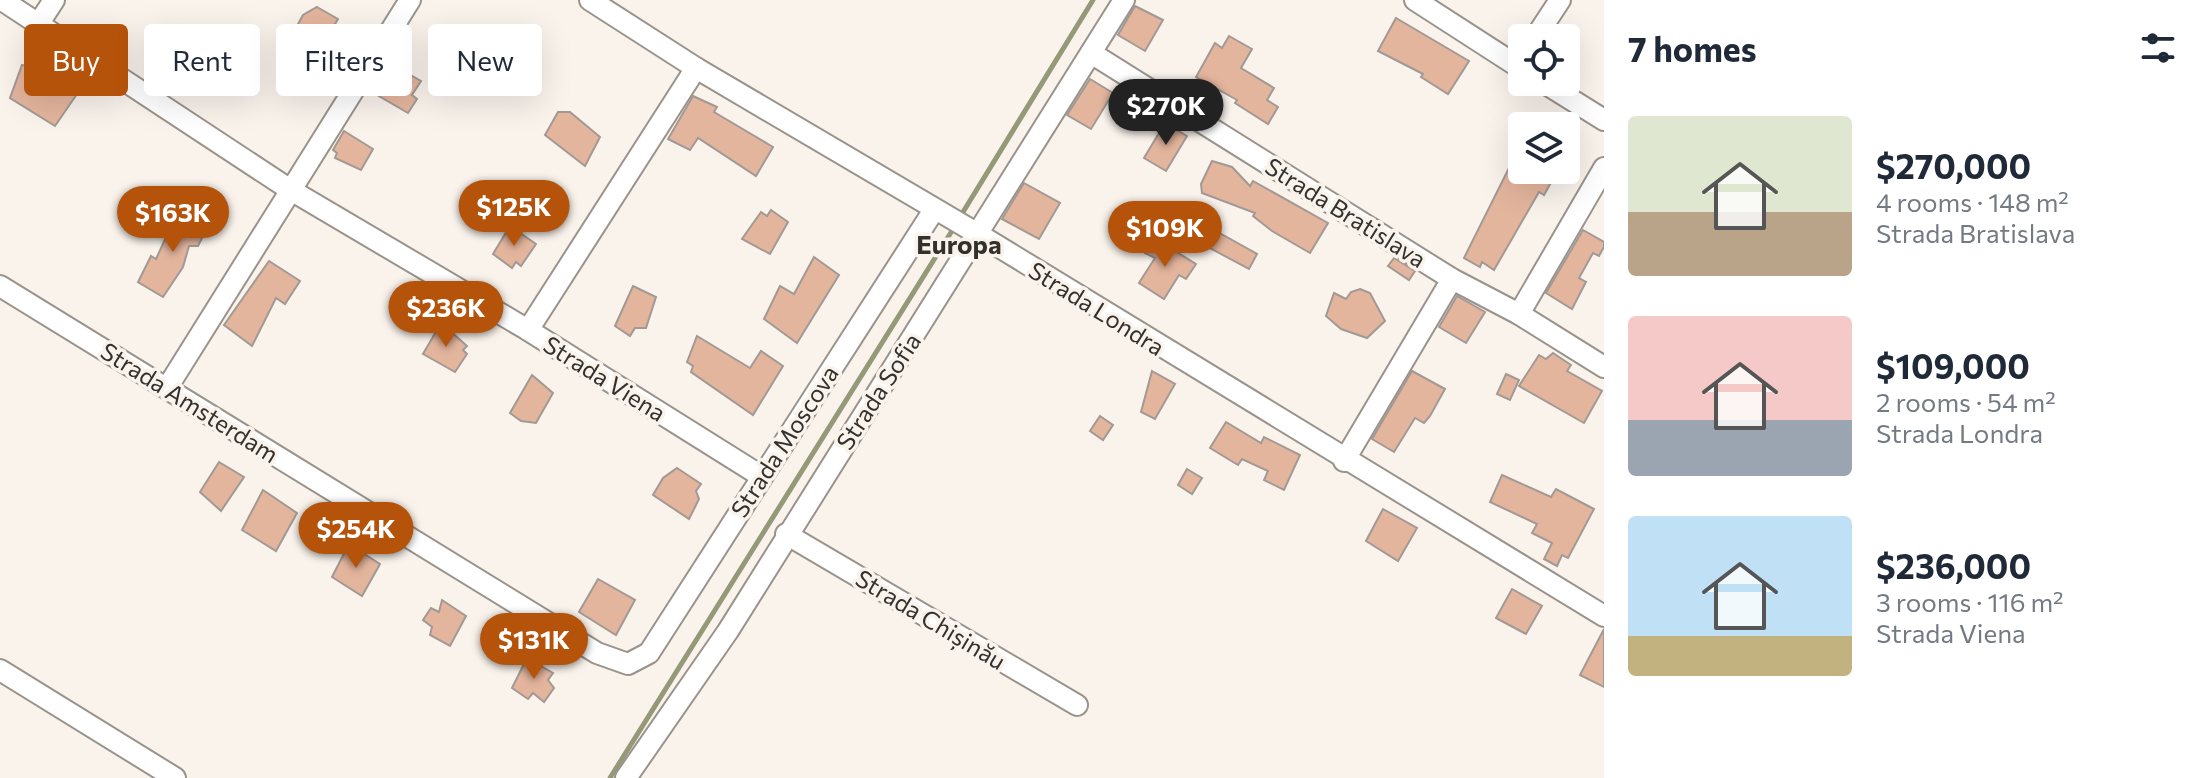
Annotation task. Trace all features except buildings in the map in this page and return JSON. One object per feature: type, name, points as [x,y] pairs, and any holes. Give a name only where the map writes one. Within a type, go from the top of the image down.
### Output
[{"type":"street","name":"Strada Viena","points":[[2,0],[289,189],[528,330],[761,476]]},
{"type":"street","points":[[39,23],[54,0]]},
{"type":"street","points":[[167,388],[410,0]]},
{"type":"street","name":"Strada Londra","points":[[590,0],[696,68],[972,231],[1344,461],[1604,616]]},
{"type":"street","name":"Strada Sofia","points":[[626,778],[728,631],[972,231],[1124,0]]},
{"type":"street","points":[[1415,0],[1508,57]]},
{"type":"street","points":[[1544,24],[1560,0]]},
{"type":"street","name":"Strada Bratislava","points":[[1091,53],[1452,279],[1519,314],[1604,367]]},
{"type":"street","points":[[528,330],[696,68]]},
{"type":"street","points":[[1565,96],[1604,120]]},
{"type":"street","points":[[1519,314],[1604,168]]},
{"type":"street","name":"Strada Moscova","points":[[628,664],[649,653],[761,476],[941,214]]},
{"type":"street","points":[[1344,461],[1452,279]]},
{"type":"street","name":"Strada Amsterdam","points":[[0,286],[597,653],[628,664]]},
{"type":"street","name":"Strada Chișinău","points":[[786,534],[1077,705]]},
{"type":"street","points":[[0,670],[175,778]]},
{"type":"waterway","points":[[960,217],[1093,0]]},
{"type":"waterway","points":[[610,778],[955,226]]},
{"type":"district","name":"Europa","points":[[959,243]]}]
